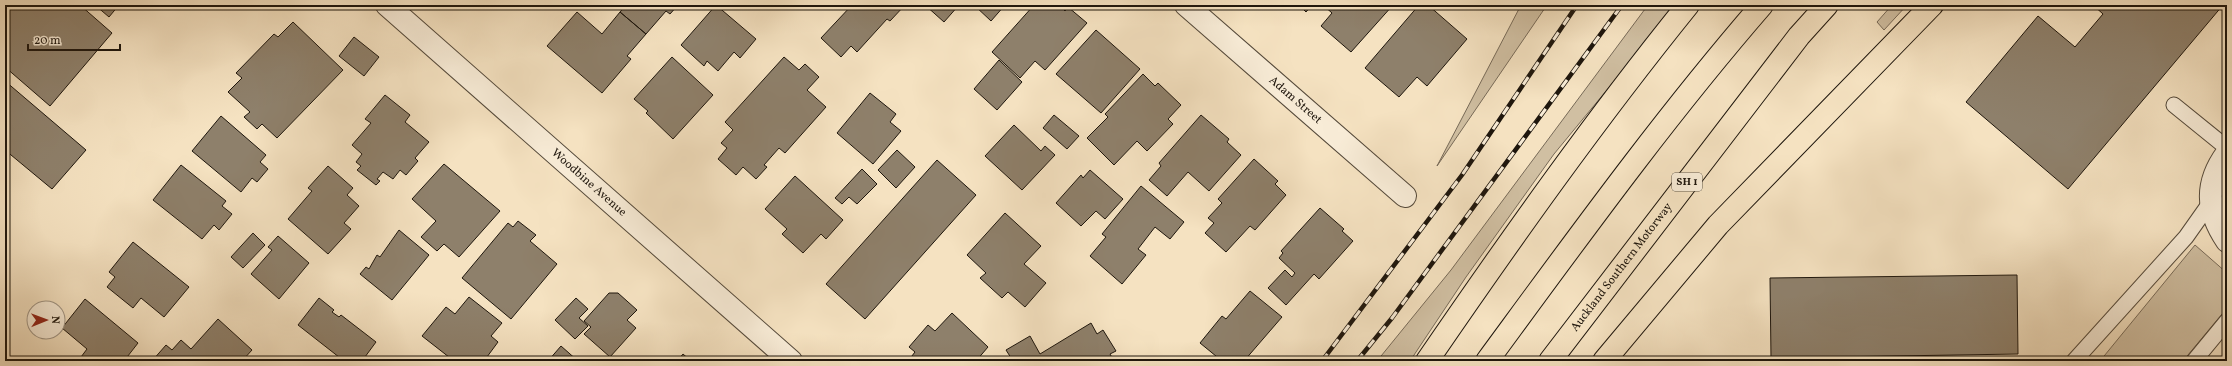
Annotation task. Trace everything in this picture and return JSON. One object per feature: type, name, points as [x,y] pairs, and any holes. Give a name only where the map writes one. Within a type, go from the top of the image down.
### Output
[{"type":"highway","points":[[1427,361],[1495,262],[1626,82],[1688,5]]},
{"type":"highway","points":[[1487,361],[1615,188],[1720,53],[1762,5]]},
{"type":"highway","name":"Auckland Southern Motorway","points":[[1550,361],[1799,36],[1827,5]]},
{"type":"highway","points":[[1604,361],[1718,225],[1932,5]]},
{"type":"street","name":"Woodbine Avenue","points":[[387,5],[791,361]]},
{"type":"street","name":"Adam Street","points":[[1186,5],[1405,196]]},
{"type":"street","points":[[2227,153],[2217,166],[2211,184],[2210,204],[2215,224],[2227,241]]},
{"type":"lane","points":[[2174,104],[2227,148]]},
{"type":"lane","points":[[2074,361],[2186,237],[2210,204]]},
{"type":"lane","points":[[2194,361],[2227,321]]},
{"type":"shaded area","points":[[1521,5],[1547,5],[1437,166]]},
{"type":"shaded area","points":[[1648,5],[1677,5],[1554,154],[1466,277],[1410,361],[1377,361],[1451,270]]},
{"type":"shaded area","points":[[1892,5],[1907,5],[1884,30],[1877,22]]},
{"type":"shaded area","points":[[2195,245],[2227,273],[2227,308],[2183,361],[2100,361]]},
{"type":"building","points":[[5,5],[80,5],[112,33],[50,106],[5,67]]},
{"type":"building","points":[[95,5],[119,5],[109,17]]},
{"type":"building","points":[[626,5],[678,5],[670,14],[666,11],[646,34],[620,12]]},
{"type":"building","points":[[716,5],[756,39],[740,58],[734,52],[718,71],[707,61],[704,66],[681,45]]},
{"type":"building","points":[[852,5],[905,5],[890,21],[887,19],[857,52],[851,46],[841,57],[821,38]]},
{"type":"building","points":[[925,5],[959,5],[944,22]]},
{"type":"building","points":[[974,5],[1005,5],[991,21]]},
{"type":"building","points":[[1034,5],[1059,5],[1065,11],[1068,7],[1087,23],[1045,70],[1035,61],[1020,78],[992,52]]},
{"type":"building","points":[[1299,5],[1312,5],[1306,12]]},
{"type":"building","points":[[1323,5],[1393,5],[1351,52],[1321,26],[1332,13]]},
{"type":"building","points":[[1419,5],[1428,5],[1467,39],[1427,86],[1417,77],[1399,97],[1365,68]]},
{"type":"building","points":[[2093,5],[2223,5],[2068,189],[1966,102],[2038,16],[2075,47],[2103,14]]},
{"type":"building","points":[[577,12],[602,34],[620,12],[646,34],[627,56],[631,59],[602,93],[547,46]]},
{"type":"building","points":[[293,22],[343,70],[277,138],[262,124],[257,129],[244,117],[250,112],[228,92],[242,78],[236,73],[274,34],[278,37]]},
{"type":"building","points":[[1096,30],[1140,69],[1101,113],[1056,74]]},
{"type":"building","points":[[354,37],[379,57],[364,76],[339,56]]},
{"type":"building","points":[[672,57],[713,95],[673,139],[646,113],[648,111],[634,99]]},
{"type":"building","points":[[784,57],[799,70],[805,64],[819,77],[807,90],[826,107],[785,153],[779,148],[764,165],[767,167],[756,179],[743,167],[736,175],[718,159],[727,148],[721,143],[733,130],[725,122]]},
{"type":"building","points":[[999,60],[1022,82],[997,110],[974,89]]},
{"type":"building","points":[[1143,74],[1155,86],[1158,83],[1181,105],[1168,119],[1173,124],[1147,151],[1137,141],[1114,165],[1087,138],[1108,117],[1105,114]]},
{"type":"building","points":[[5,81],[86,150],[52,189],[5,150]]},
{"type":"building","points":[[870,93],[896,114],[890,122],[901,131],[873,164],[837,133]]},
{"type":"building","points":[[385,95],[410,115],[405,122],[429,142],[415,158],[418,161],[406,175],[400,170],[393,179],[383,172],[377,179],[380,181],[376,185],[357,170],[361,166],[356,162],[362,154],[352,145],[371,123],[365,119]]},
{"type":"building","points":[[1054,115],[1079,136],[1067,149],[1043,128]]},
{"type":"building","points":[[1201,115],[1229,139],[1227,142],[1241,155],[1209,191],[1188,172],[1167,196],[1149,180],[1161,166],[1159,163]]},
{"type":"building","points":[[221,116],[266,155],[260,162],[268,169],[257,182],[252,178],[241,192],[192,151]]},
{"type":"building","points":[[1014,125],[1041,151],[1045,146],[1055,155],[1022,190],[985,156]]},
{"type":"building","points":[[897,150],[915,167],[896,188],[878,170]]},
{"type":"building","points":[[1254,159],[1278,181],[1275,184],[1286,195],[1255,230],[1250,226],[1226,252],[1205,233],[1214,223],[1208,218],[1222,203],[1218,199]]},
{"type":"building","points":[[937,160],[976,195],[865,319],[826,284]]},
{"type":"building","points":[[444,164],[500,211],[459,257],[444,244],[437,251],[421,237],[436,221],[412,199]]},
{"type":"building","points":[[181,165],[226,201],[222,206],[232,214],[219,230],[214,225],[202,239],[153,200]]},
{"type":"building","points":[[328,166],[353,188],[347,195],[359,206],[344,223],[351,229],[328,254],[288,219],[312,191],[308,188]]},
{"type":"building","points":[[862,169],[877,184],[857,204],[849,197],[842,204],[835,198]]},
{"type":"building","points":[[1090,170],[1123,199],[1105,219],[1096,211],[1081,226],[1056,203],[1081,175],[1083,178]]},
{"type":"building","points":[[795,176],[843,220],[826,239],[821,234],[803,253],[782,234],[787,229],[765,209]]},
{"type":"building","points":[[1141,186],[1184,222],[1170,239],[1155,227],[1138,249],[1146,255],[1122,284],[1090,256],[1106,237],[1102,234]]},
{"type":"building","points":[[1320,208],[1344,229],[1342,231],[1353,241],[1319,279],[1314,274],[1286,305],[1268,288],[1285,270],[1292,277],[1295,273],[1279,258],[1283,253],[1281,251]]},
{"type":"building","points":[[1005,213],[1041,246],[1024,264],[1046,283],[1025,307],[1008,292],[1002,298],[980,278],[986,273],[967,255]]},
{"type":"building","points":[[518,221],[536,235],[530,241],[557,264],[511,319],[462,278],[508,223],[513,227]]},
{"type":"building","points":[[399,230],[429,255],[392,300],[360,274],[366,267],[369,269],[377,255],[380,257]]},
{"type":"building","points":[[253,233],[265,245],[243,268],[231,257]]},
{"type":"building","points":[[278,236],[309,263],[279,299],[251,274],[272,250],[268,247]]},
{"type":"building","points":[[133,242],[189,287],[164,317],[141,298],[133,308],[107,287],[115,277],[109,272]]},
{"type":"building","points":[[2017,275],[2018,354],[1771,358],[1770,278]]},
{"type":"building","points":[[1250,291],[1282,317],[1244,361],[1222,361],[1200,343],[1222,316],[1226,319]]},
{"type":"building","points":[[609,293],[618,293],[637,310],[627,320],[636,328],[610,357],[584,334],[591,327],[584,321]]},
{"type":"building","points":[[469,297],[502,323],[491,336],[498,342],[484,361],[467,361],[465,359],[463,361],[454,361],[422,336],[446,307],[455,314]]},
{"type":"building","points":[[319,298],[334,310],[332,312],[339,317],[341,315],[376,342],[362,361],[344,361],[298,325]]},
{"type":"building","points":[[576,298],[588,309],[579,318],[588,326],[575,339],[555,320]]},
{"type":"building","points":[[85,299],[138,343],[124,361],[78,361],[87,349],[66,331],[66,323]]},
{"type":"building","points":[[952,313],[988,347],[976,361],[908,361],[915,352],[909,347],[928,325],[935,331]]},
{"type":"building","points":[[218,319],[252,350],[242,361],[152,361],[166,345],[172,350],[181,340],[191,349]]},
{"type":"building","points":[[1091,323],[1097,334],[1103,330],[1116,351],[1110,354],[1114,361],[1013,361],[1006,350],[1030,336],[1040,354]]},
{"type":"building","points":[[561,346],[578,361],[548,361]]},
{"type":"building","points":[[683,354],[691,361],[677,361]]},
{"type":"railway","points":[[1322,361],[1462,175],[1577,5]]},
{"type":"railway","points":[[1357,361],[1392,318],[1622,5]]}]
